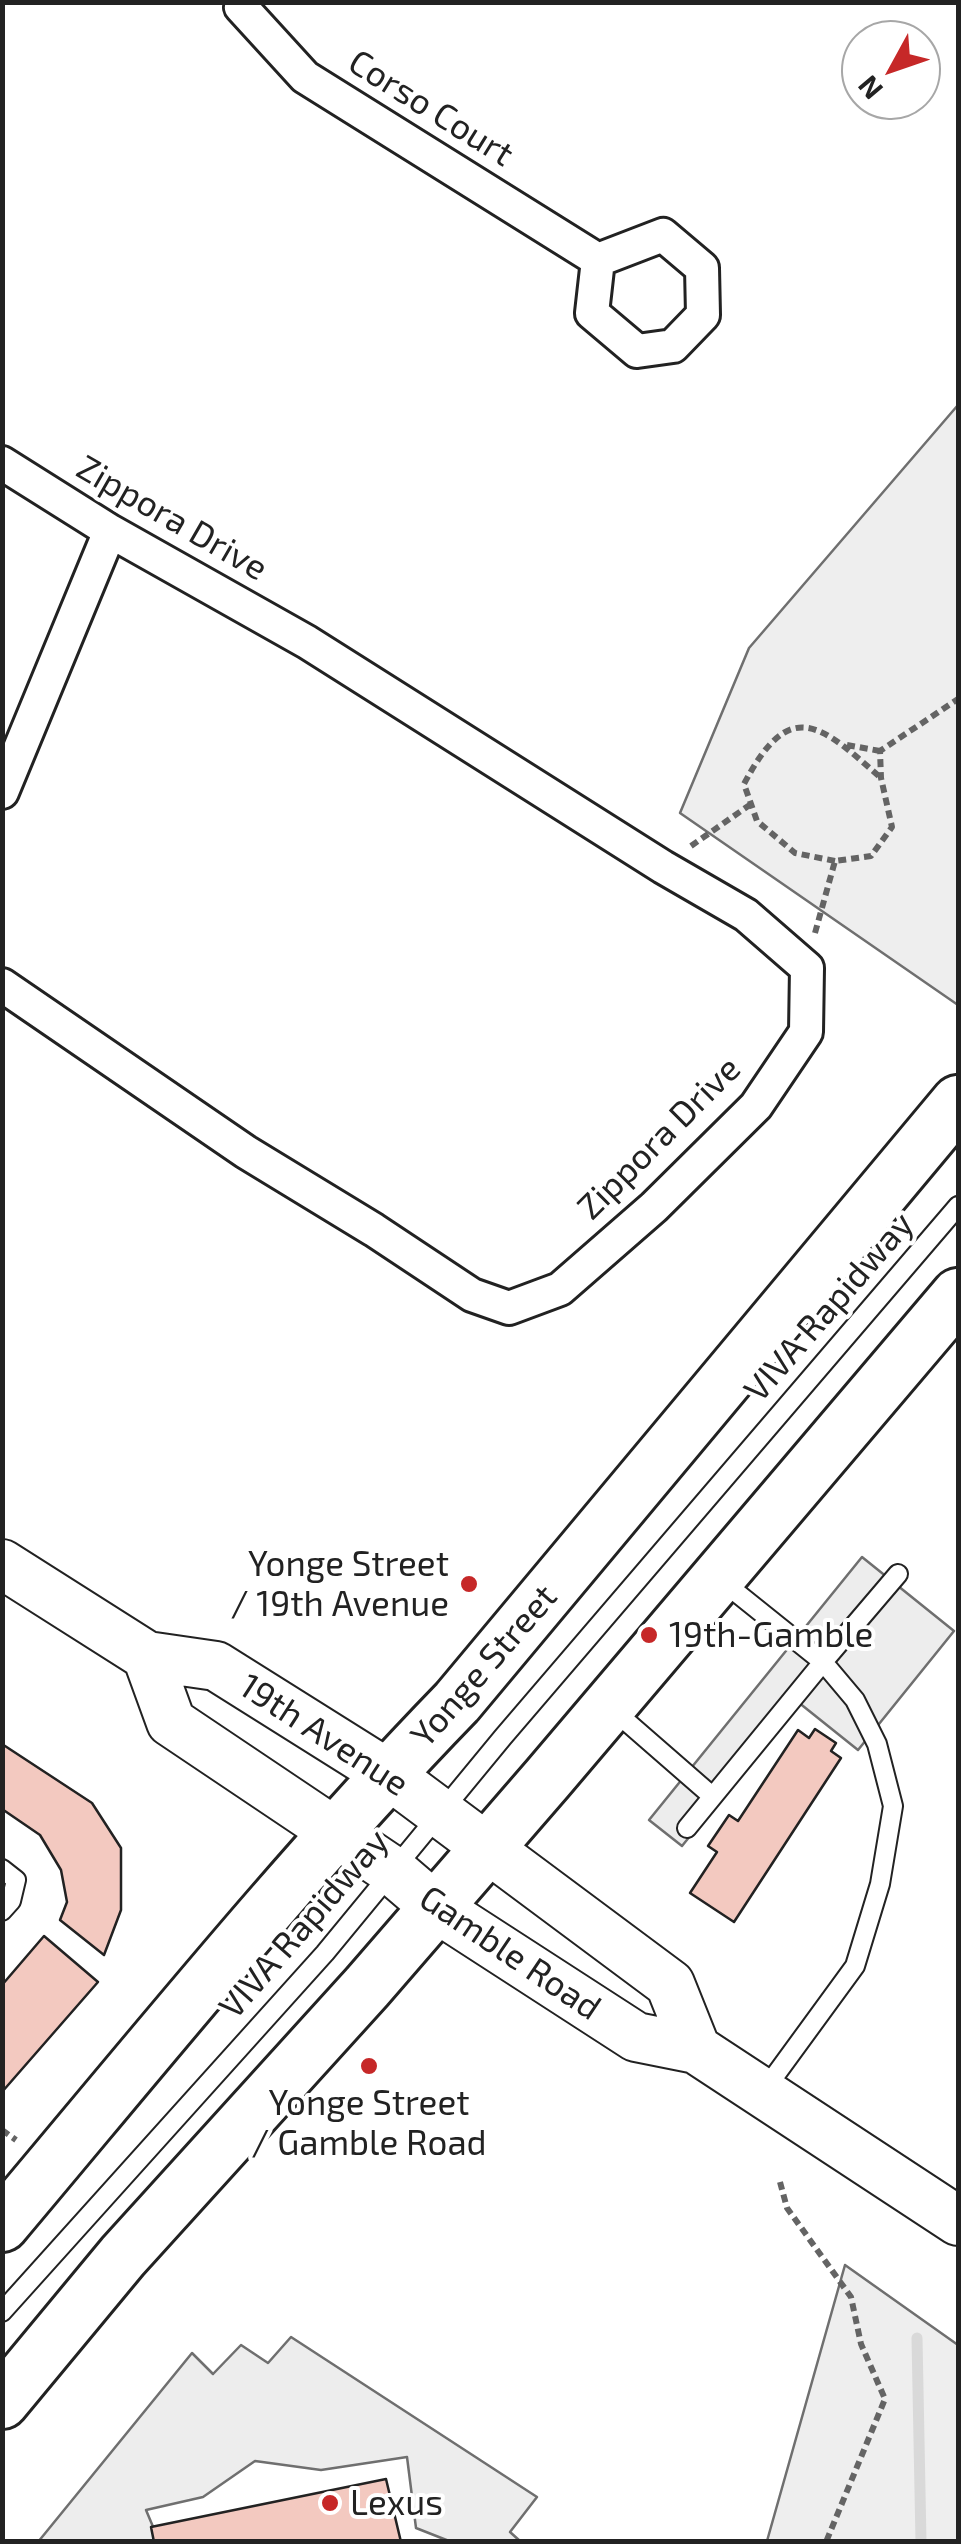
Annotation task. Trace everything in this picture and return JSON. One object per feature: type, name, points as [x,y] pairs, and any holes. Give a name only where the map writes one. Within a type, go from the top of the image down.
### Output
[{"type":"main road","name":"Yonge Street","points":[[2,2225],[337,1832],[457,1702],[958,1102]]},
{"type":"main road","points":[[2,2402],[123,2256],[367,1987],[958,1294]]},
{"type":"main road","name":"19th Avenue","points":[[2,1564],[147,1656],[216,1666],[388,1774],[485,1848]]},
{"type":"main road","name":"19th Avenue","points":[[147,1656],[170,1722],[337,1832]]},
{"type":"main road","name":"Gamble Road","points":[[337,1832],[393,1871],[434,1908],[636,2037],[696,2049],[958,2220]]},
{"type":"main road","name":"Gamble Road","points":[[485,1848],[670,1984],[696,2049]]},
{"type":"street","name":"Corso Court","points":[[242,2],[241,7],[270,42],[305,77],[598,260]]},
{"type":"street","name":"Zippora Drive","points":[[2,463],[110,531],[307,642],[746,915],[806,968],[806,1032],[756,1106],[654,1207],[560,1290],[509,1308],[472,1295],[246,1152],[2,985]]},
{"type":"street","points":[[2,792],[110,531]]},
{"type":"lane","name":"VIVA Rapidway","points":[[2,2312],[325,1953],[504,1737],[958,1206]]},
{"type":"lane","points":[[687,1828],[898,1574]]},
{"type":"lane","points":[[718,1578],[823,1662],[855,1700],[877,1744],[894,1806],[880,1884],[855,1966],[763,2092]]},
{"type":"lane","points":[[609,1706],[712,1796]]},
{"type":"lane","points":[[2,1869],[16,1880],[12,1901],[2,1912]]},
{"type":"path","points":[[843,744],[880,751],[958,699]]},
{"type":"path","points":[[880,751],[880,778],[892,827],[872,856],[835,861],[795,853],[757,821],[744,784],[761,751],[784,730],[808,725],[843,744],[880,778]]},
{"type":"path","points":[[663,866],[752,804]]},
{"type":"path","points":[[806,968],[835,861]]},
{"type":"path","points":[[2,2130],[18,2140]]},
{"type":"path","points":[[780,2182],[786,2208],[851,2297],[861,2344],[884,2399],[826,2542]]},
{"type":"shaded area","points":[[958,405],[958,1005],[680,813],[749,648]]},
{"type":"shaded area","points":[[862,1557],[954,1631],[858,1750],[798,1702],[682,1846],[649,1820]]},
{"type":"shaded area","points":[[845,2265],[958,2345],[958,2541],[767,2541]]},
{"type":"shaded area","points":[[291,2337],[537,2497],[510,2532],[520,2541],[449,2541],[416,2528],[407,2457],[321,2470],[255,2461],[203,2497],[146,2510],[159,2541],[38,2542],[192,2353],[213,2374],[241,2345],[268,2363]]},
{"type":"building","points":[[815,1729],[836,1743],[831,1751],[841,1758],[734,1922],[690,1893],[717,1852],[708,1846],[729,1815],[738,1821],[798,1730],[809,1738]]},
{"type":"building","points":[[2,1744],[92,1803],[121,1848],[121,1910],[104,1955],[60,1920],[67,1902],[61,1870],[40,1835],[2,1809]]},
{"type":"building","points":[[44,1936],[98,1982],[2,2092],[2,1985]]},
{"type":"building","name":"Lexus","points":[[386,2479],[401,2542],[154,2542],[151,2527]]},
{"type":"waterway","points":[[917,2338],[921,2542]]},
{"type":"place","name":"Yonge Street / 19th Avenue","points":[[469,1584]]},
{"type":"place","name":"19th-Gamble","points":[[649,1635]]},
{"type":"place","name":"Yonge Street / Gamble Road","points":[[369,2066]]},
{"type":"place","name":"Lexus","points":[[330,2503]]}]
